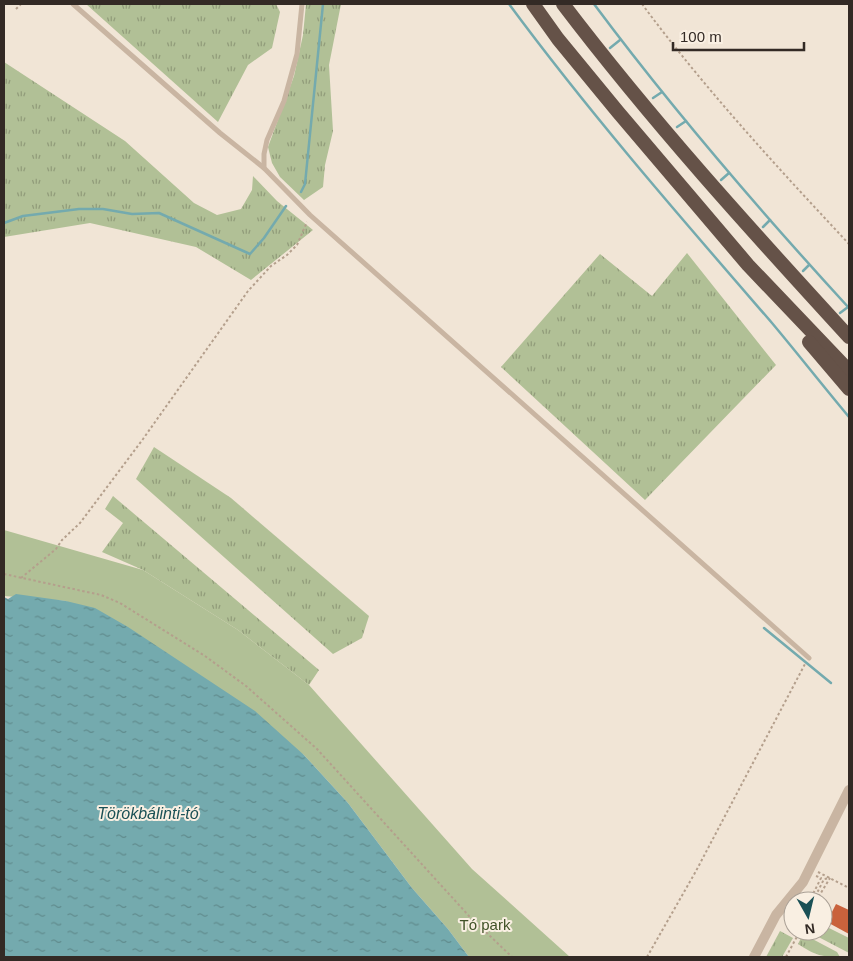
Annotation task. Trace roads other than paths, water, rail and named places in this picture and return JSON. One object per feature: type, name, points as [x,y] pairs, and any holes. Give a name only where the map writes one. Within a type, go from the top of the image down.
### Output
[{"type":"highway","points":[[533,4],[558,39],[618,112],[748,265],[849,371]]},
{"type":"highway","points":[[563,4],[593,44],[736,214],[849,337]]},
{"type":"highway","points":[[748,265],[764,290],[849,389]]},
{"type":"street","points":[[754,957],[776,914],[798,888],[809,870],[849,790]]},
{"type":"street","points":[[840,810],[849,804]]},
{"type":"lane","points":[[74,4],[220,133],[264,168],[310,215],[809,658]]},
{"type":"lane","points":[[264,168],[267,140],[284,101],[297,54],[302,4]]},
{"type":"water","name":"Törökbálinti-tó","points":[[16,594],[66,601],[95,608],[128,627],[255,711],[304,755],[348,803],[412,888],[448,929],[469,957],[4,957],[4,597],[8,599]]},
{"type":"waterway","points":[[301,192],[305,184],[323,4]]},
{"type":"waterway","points":[[509,4],[572,86],[849,417]]},
{"type":"waterway","points":[[594,4],[655,83],[718,159],[849,308]]},
{"type":"waterway","points":[[610,48],[620,40]]},
{"type":"waterway","points":[[653,98],[662,92]]},
{"type":"waterway","points":[[677,127],[686,121]]},
{"type":"waterway","points":[[721,180],[729,173]]},
{"type":"waterway","points":[[4,223],[23,216],[79,209],[103,209],[132,214],[159,213],[250,254],[264,238],[286,206]]},
{"type":"waterway","points":[[763,227],[770,220]]},
{"type":"waterway","points":[[803,271],[809,265]]},
{"type":"waterway","points":[[840,313],[848,307]]},
{"type":"waterway","points":[[764,628],[831,683]]},
{"type":"park label","name":"Tó park","points":[[485,925]]}]
